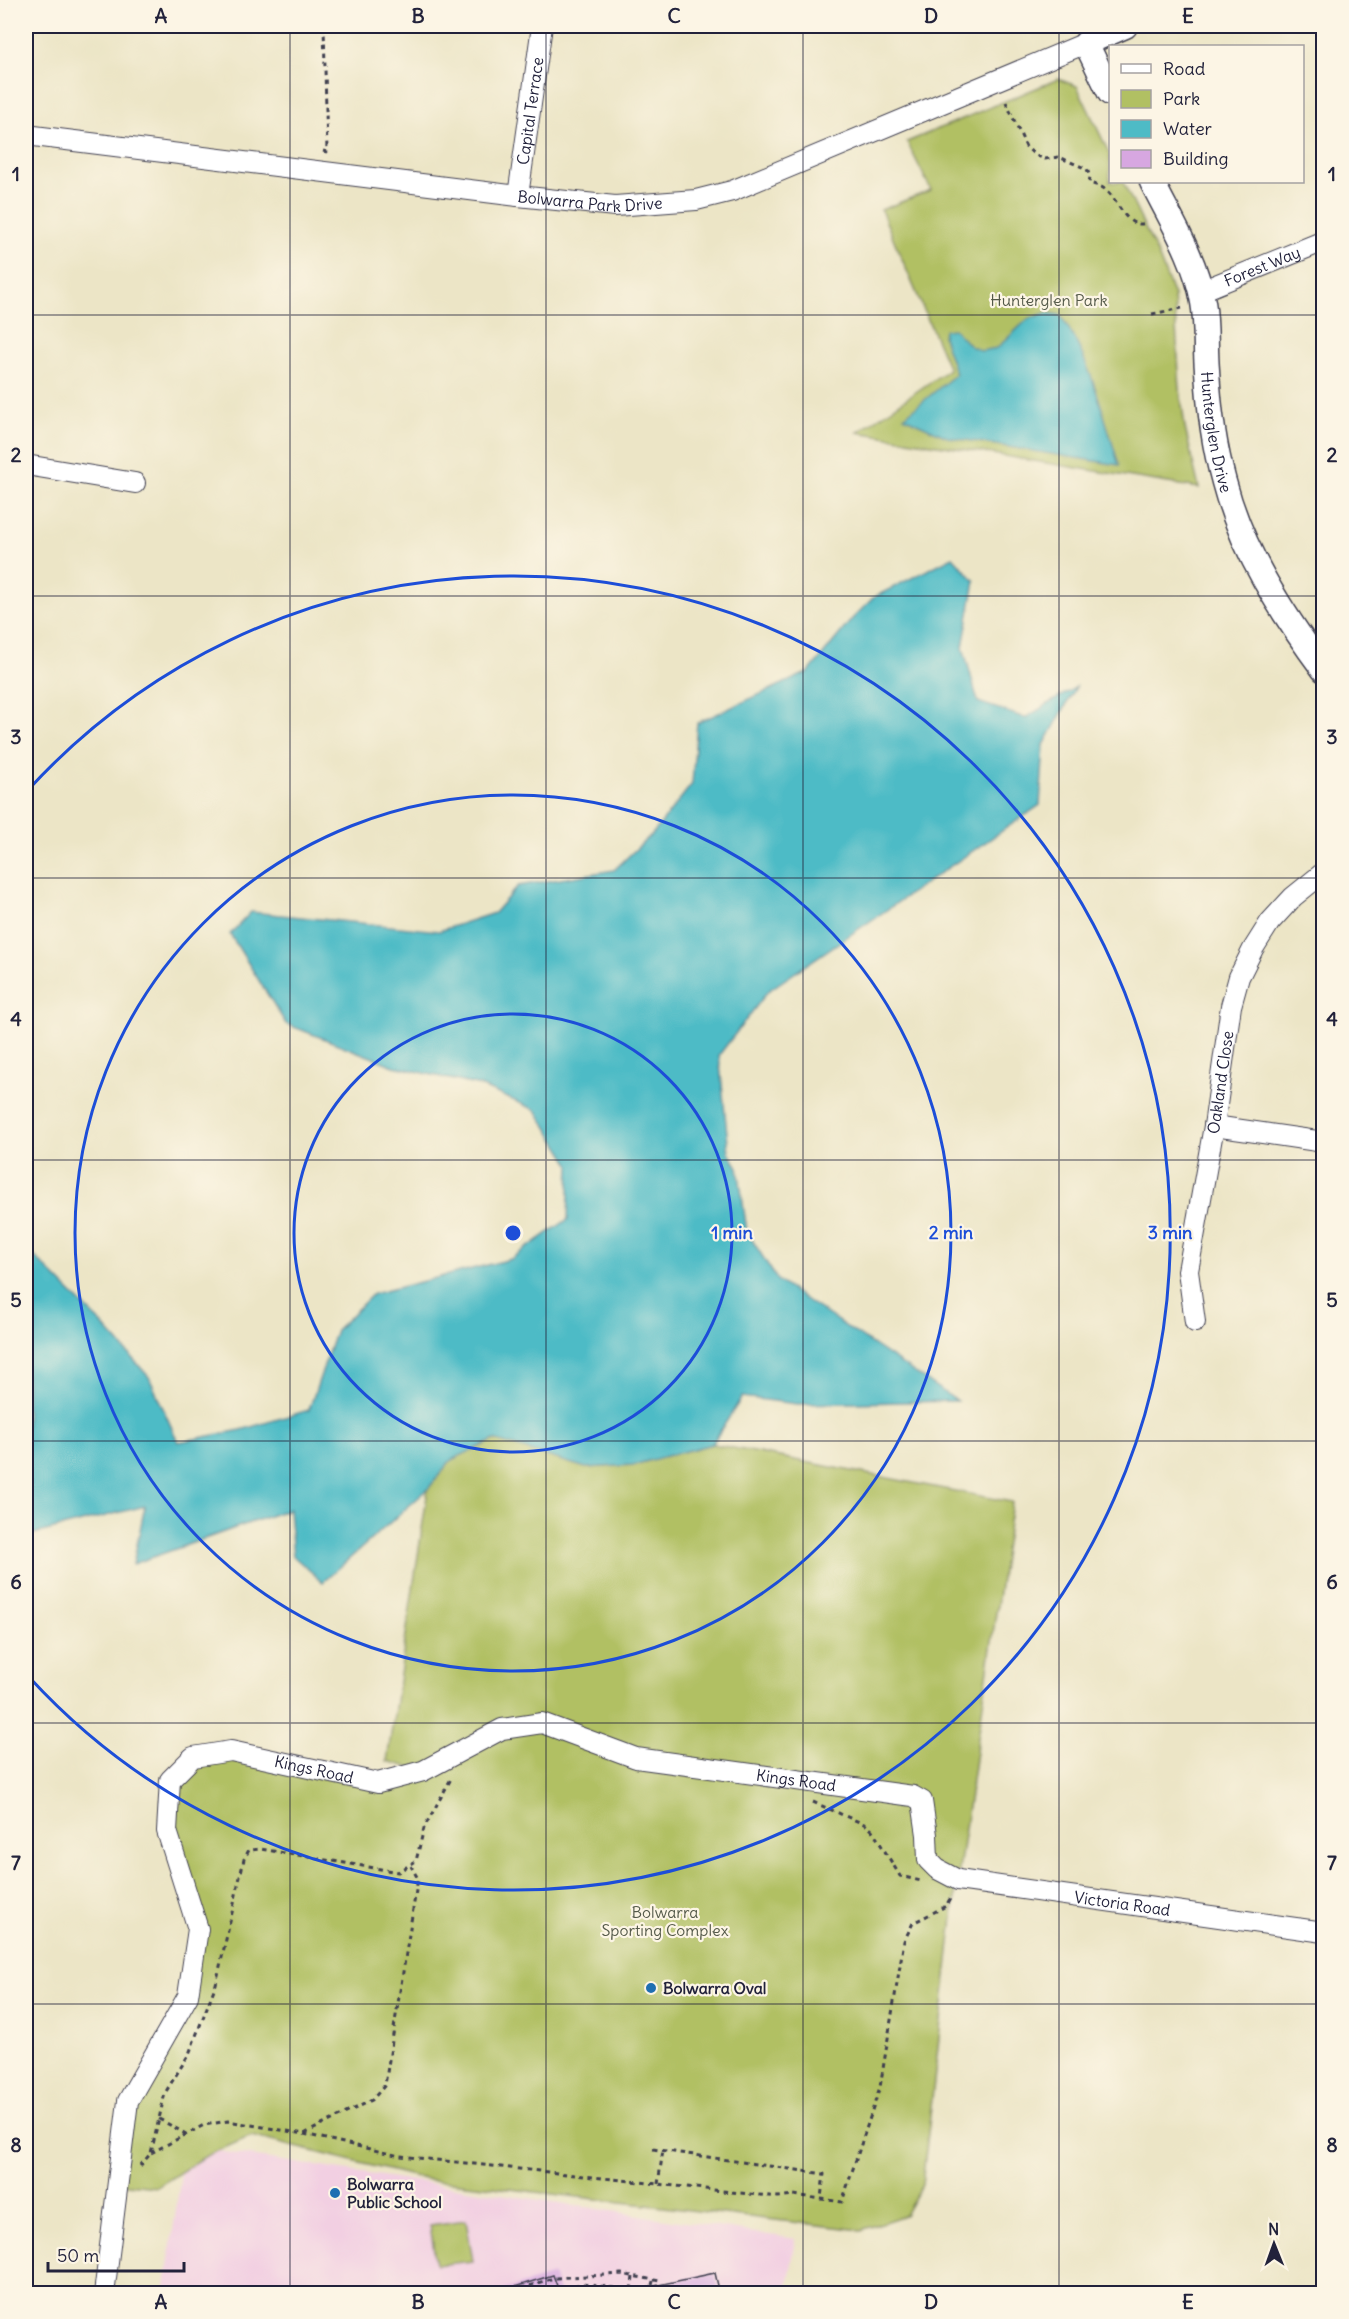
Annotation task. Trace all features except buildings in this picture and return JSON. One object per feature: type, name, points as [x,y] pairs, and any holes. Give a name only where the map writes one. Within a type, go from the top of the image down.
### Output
[{"type":"street","name":"Capital Terrace","points":[[518,196],[543,26]]},
{"type":"street","name":"Bolwarra Park Drive","points":[[26,135],[518,196],[615,206],[659,204],[710,197],[732,191],[1125,26]]},
{"type":"street","points":[[1086,43],[1109,91]]},
{"type":"street","name":"Hunterglen Drive","points":[[1152,183],[1192,266],[1201,291],[1213,434],[1224,484],[1241,532],[1261,575],[1323,670]]},
{"type":"street","name":"Forest Way","points":[[1201,291],[1323,241]]},
{"type":"street","points":[[26,465],[135,483]]},
{"type":"street","name":"Oakland Close","points":[[1195,1323],[1188,1271],[1214,1126],[1231,1006],[1239,977],[1270,922],[1293,897],[1323,872]]},
{"type":"street","points":[[1214,1126],[1323,1142]]},
{"type":"street","name":"Kings Road","points":[[104,2294],[128,2101],[188,1996],[198,1929],[167,1831],[170,1780],[193,1758],[231,1751],[378,1783],[423,1771],[502,1729],[542,1723],[636,1758],[913,1796],[922,1801],[928,1860]]},
{"type":"street","name":"Victoria Road","points":[[928,1860],[937,1869],[958,1880],[1323,1932]]},
{"type":"path","points":[[319,151],[327,152],[324,26]]},
{"type":"path","points":[[1006,102],[1026,147],[1035,155],[1045,159],[1059,157],[1087,169],[1090,177],[1089,183],[1105,188],[1127,218],[1141,225],[1146,223]]},
{"type":"path","points":[[1152,314],[1182,308]]},
{"type":"path","points":[[151,2153],[165,2092],[189,2054],[216,1984],[244,1859],[249,1850],[261,1849],[398,1872],[417,1861],[424,1828],[453,1775]]},
{"type":"path","points":[[806,1799],[860,1821],[872,1830],[900,1876],[925,1882]]},
{"type":"path","points":[[304,2134],[372,2100],[385,2085],[417,1884],[417,1877],[410,1865]]},
{"type":"path","points":[[137,2173],[140,2165],[151,2153],[204,2125],[228,2121],[250,2123],[400,2156],[778,2197],[794,2195],[842,2202],[880,2087],[904,1941],[913,1923],[946,1906],[951,1897]]},
{"type":"path","points":[[159,2119],[186,2134]]},
{"type":"path","points":[[653,2149],[824,2174],[821,2199]]},
{"type":"path","points":[[658,2184],[663,2150]]},
{"type":"path","points":[[504,2294],[554,2278],[621,2274],[660,2281]]},
{"type":"path","points":[[631,2290],[633,2277]]},
{"type":"path","points":[[650,2294],[653,2281]]},
{"type":"path","points":[[582,2284],[583,2291]]},
{"type":"path","points":[[539,2294],[582,2284],[631,2290],[644,2294]]},
{"type":"shaded area","name":"Bolwarra Public School","points":[[185,2146],[796,2239],[787,2293],[164,2294]]},
{"type":"green space","name":"Hunterglen Park","points":[[1058,79],[1077,86],[1109,153],[1109,183],[1123,183],[1158,255],[1174,296],[1185,428],[1199,488],[858,432],[949,369],[881,210],[931,190],[907,142]]},
{"type":"green space","name":"Bolwarra Sporting Complex","points":[[494,1439],[586,1468],[633,1465],[712,1444],[1012,1502],[956,1891],[922,2185],[905,2215],[861,2230],[425,2179],[251,2136],[206,2156],[157,2187],[118,2183],[128,2101],[188,1996],[198,1929],[167,1831],[170,1780],[193,1757],[231,1751],[378,1783],[422,1771],[387,1761],[428,1489],[451,1460]]},
{"type":"green space","points":[[466,2220],[473,2261],[436,2265],[430,2225]]},
{"type":"water","points":[[1046,313],[1060,315],[1080,350],[1095,387],[1119,465],[947,437],[904,417],[956,374],[943,337],[944,330],[954,329],[970,346],[981,351],[997,348],[1028,319]]},
{"type":"water","points":[[953,557],[975,581],[963,647],[978,702],[1025,718],[1076,687],[1044,745],[1040,805],[768,991],[719,1055],[729,1153],[738,1167],[747,1232],[778,1281],[957,1401],[797,1404],[742,1397],[712,1444],[633,1465],[586,1468],[494,1440],[451,1460],[428,1489],[323,1582],[293,1556],[289,1509],[133,1564],[145,1506],[26,1536],[26,1248],[101,1323],[149,1377],[178,1442],[241,1430],[309,1410],[336,1330],[373,1294],[511,1259],[568,1219],[570,1164],[536,1110],[480,1086],[394,1066],[286,1024],[230,934],[251,912],[439,931],[494,913],[518,886],[614,870],[655,831],[692,784],[697,723],[809,672],[852,619],[874,597]]},
{"type":"place","name":"Bolwarra Oval","points":[[651,1988]]},
{"type":"place","name":"Bolwarra Public School","points":[[335,2193]]}]
